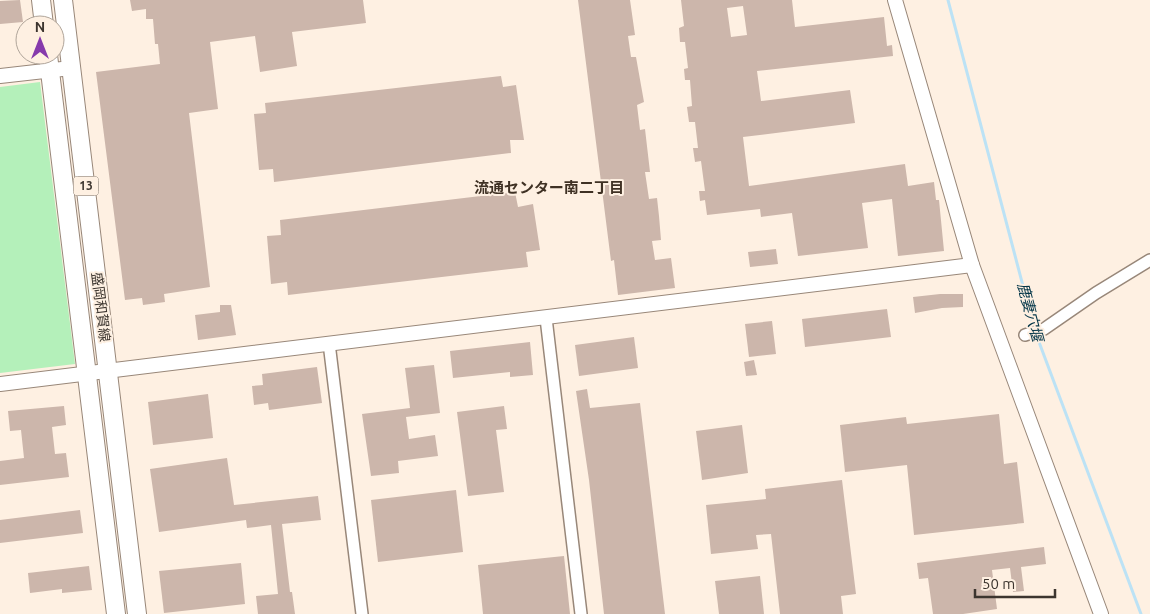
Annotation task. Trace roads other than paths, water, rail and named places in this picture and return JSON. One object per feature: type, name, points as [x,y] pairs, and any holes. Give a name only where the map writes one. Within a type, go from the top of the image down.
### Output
[{"type":"main road","points":[[41,0],[43,15]]},
{"type":"main road","name":"盛岡和賀線","points":[[63,0],[137,614]]},
{"type":"main road","name":"盛岡和賀線","points":[[48,65],[116,614]]},
{"type":"street","points":[[895,0],[972,265],[1101,614]]},
{"type":"street","points":[[0,76],[41,65]]},
{"type":"street","points":[[57,65],[71,68]]},
{"type":"street","points":[[1031,333],[1044,329],[1096,293],[1150,260]]},
{"type":"street","points":[[0,384],[972,265]]},
{"type":"street","points":[[546,318],[581,614]]},
{"type":"street","points":[[329,344],[362,614]]},
{"type":"waterway","name":"鹿妻穴堰","points":[[948,0],[1034,328]]},
{"type":"waterway","name":"鹿妻穴堰","points":[[1036,334],[1141,614]]},
{"type":"district","name":"流通センター南二丁目","points":[[549,188]]}]
